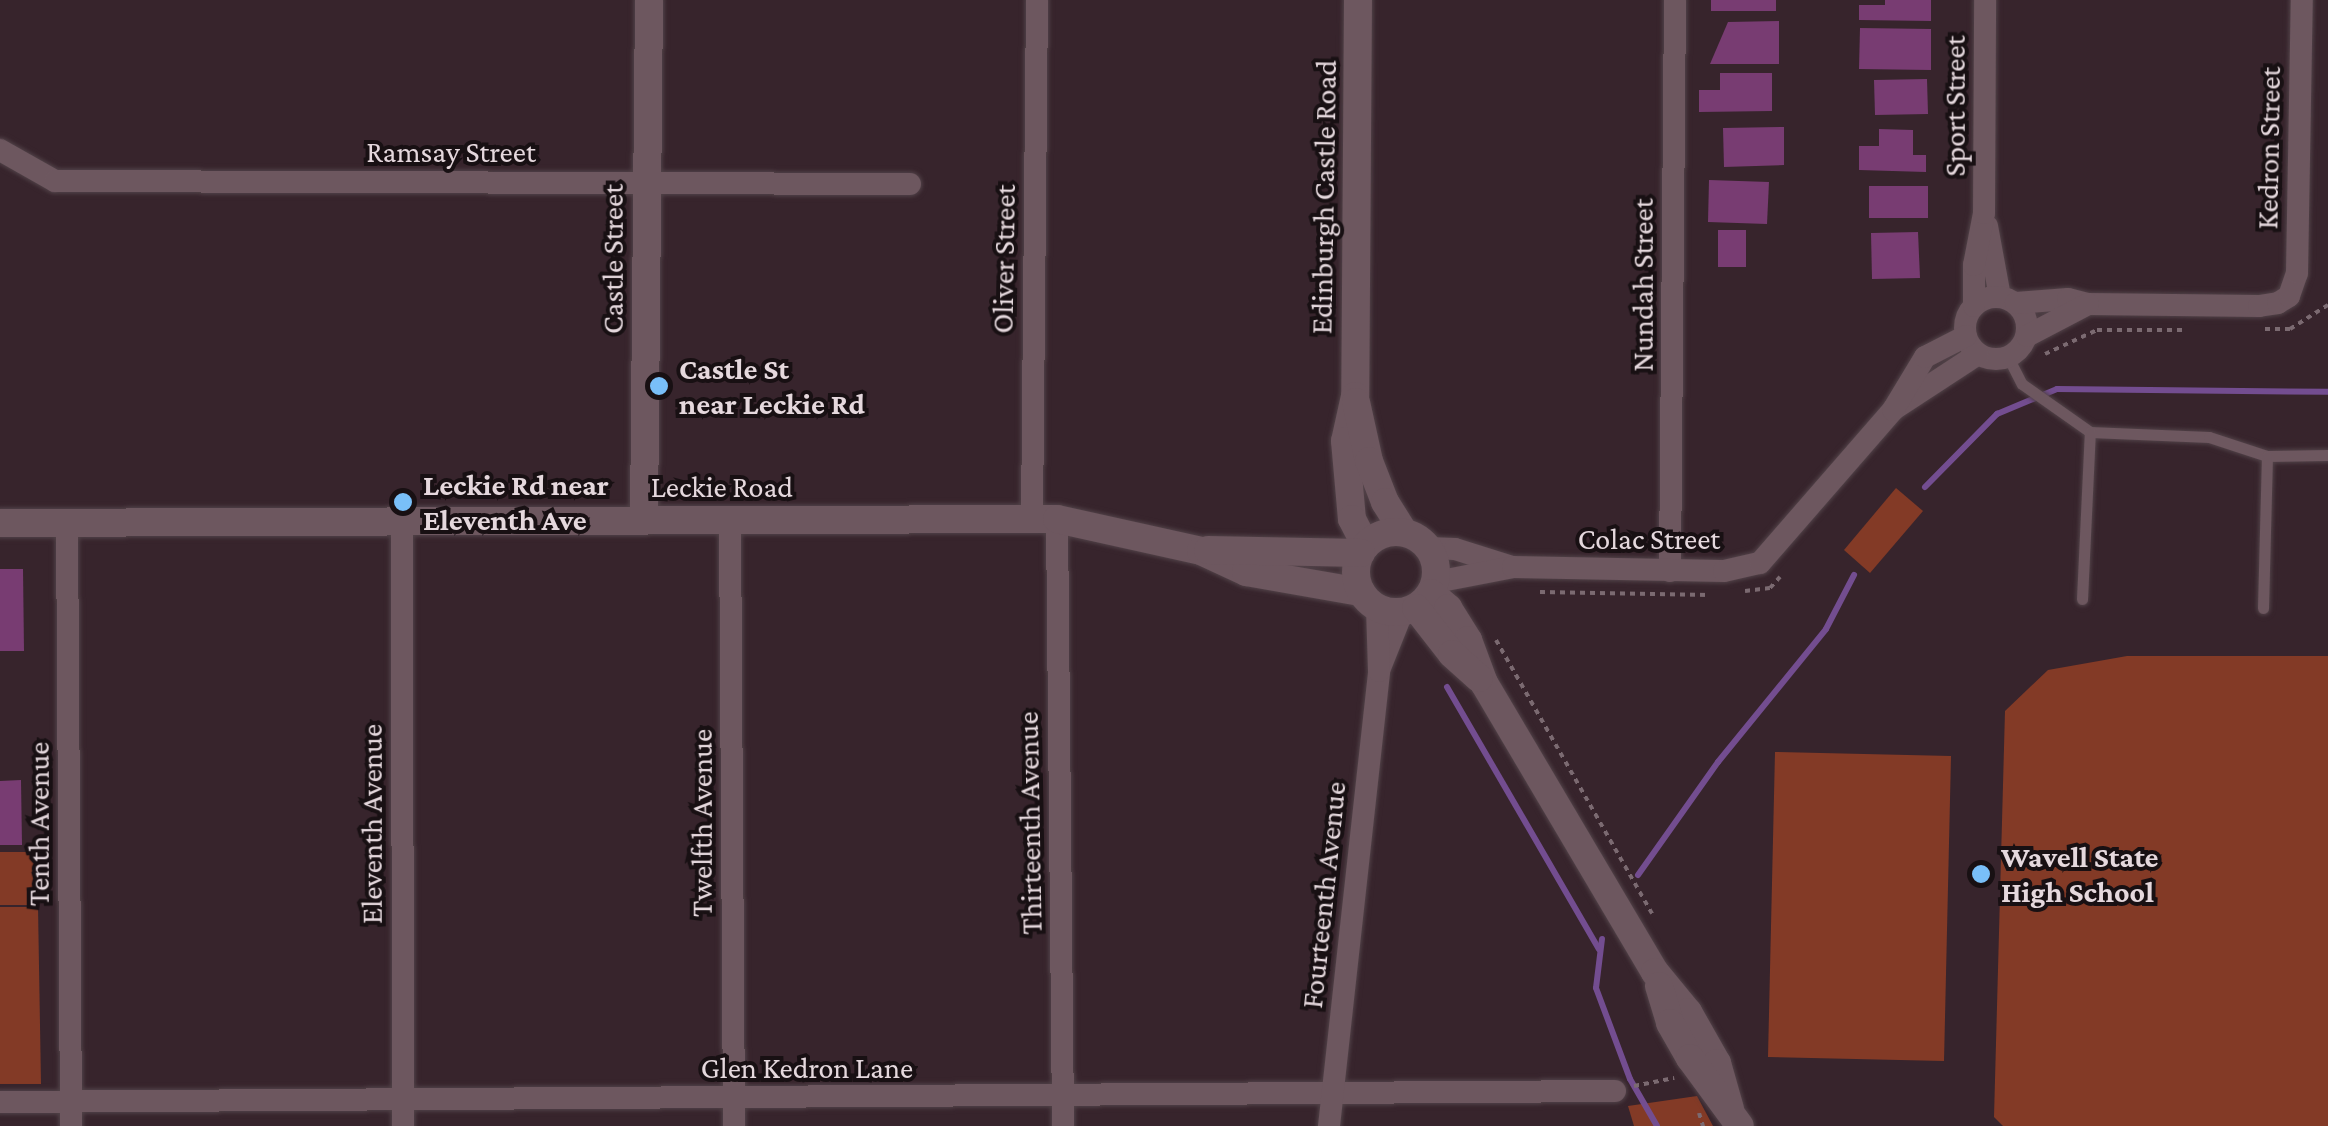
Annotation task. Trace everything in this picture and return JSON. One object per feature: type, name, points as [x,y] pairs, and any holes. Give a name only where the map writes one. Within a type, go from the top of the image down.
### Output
[{"type":"street","name":"Castle Street","points":[[644,519],[649,0]]},
{"type":"street","name":"Oliver Street","points":[[1037,0],[1044,518]]},
{"type":"street","name":"Edinburgh Castle Road","points":[[1358,0],[1355,396],[1345,441],[1352,519],[1363,550]]},
{"type":"street","name":"Nundah Street","points":[[1670,571],[1675,0]]},
{"type":"street","name":"Sport Street","points":[[1974,306],[1974,264],[1984,213],[1985,0]]},
{"type":"street","name":"Kedron Street","points":[[2088,304],[2259,306],[2278,304],[2289,296],[2297,274],[2302,0]]},
{"type":"street","name":"Ramsay Street","points":[[0,150],[56,181],[910,184]]},
{"type":"street","name":"Sport Street","points":[[1984,213],[2008,300]]},
{"type":"street","points":[[2068,299],[2088,304],[2027,336],[2011,363],[1972,345],[1968,315],[1974,306],[2008,300],[2068,299]]},
{"type":"street","points":[[2008,300],[2026,318],[2027,336]]},
{"type":"street","name":"Colac Street","points":[[1428,548],[1455,549],[1513,567],[1670,571],[1741,569],[1760,563],[1893,410],[1972,345]]},
{"type":"street","name":"Edinburgh Castle Road","points":[[1355,396],[1369,460],[1385,502],[1404,532]]},
{"type":"street","name":"Leckie Road","points":[[0,523],[1044,518],[1201,551],[1363,550]]},
{"type":"street","name":"Thirteenth Avenue","points":[[1044,518],[1063,1126]]},
{"type":"street","name":"Twelfth Avenue","points":[[730,520],[734,1126]]},
{"type":"street","name":"Tenth Avenue","points":[[67,522],[70,1114]]},
{"type":"street","name":"Eleventh Avenue","points":[[402,522],[404,1126]]},
{"type":"street","points":[[1404,599],[1437,570],[1428,548],[1404,532],[1383,534],[1363,550],[1356,580],[1404,599],[1448,608],[1468,640],[1484,683],[1654,972],[1688,1012],[1717,1063],[1735,1118]]},
{"type":"street","name":"Leckie Road","points":[[1201,551],[1246,572],[1404,599]]},
{"type":"street","name":"Colac Street","points":[[1404,599],[1513,567]]},
{"type":"street","name":"Fourteenth Avenue","points":[[1328,1126],[1379,671],[1404,599]]},
{"type":"street","name":"Glen Kedron Lane","points":[[0,1102],[70,1114],[403,1100],[1615,1091]]},
{"type":"lane","points":[[2011,363],[2022,384],[2090,432],[2208,437],[2267,456],[2328,455]]},
{"type":"lane","points":[[2082,599],[2090,432]]},
{"type":"lane","points":[[2264,608],[2267,456]]},
{"type":"path","points":[[2258,329],[2290,329],[2328,306]]},
{"type":"path","points":[[2011,363],[2098,330],[2190,330]]},
{"type":"path","points":[[1738,592],[1770,588],[1782,575]]},
{"type":"path","points":[[1528,591],[1722,594]]},
{"type":"path","points":[[1492,632],[1660,928]]},
{"type":"path","points":[[1615,1091],[1665,1079]]},
{"type":"shaded area","points":[[1896,488],[1923,511],[1870,573],[1844,550]]},
{"type":"shaded area","points":[[2127,656],[2328,656],[2328,1126],[2003,1126],[1994,1117],[2005,711],[2048,670]]},
{"type":"shaded area","points":[[1775,752],[1951,756],[1944,1061],[1768,1057]]},
{"type":"shaded area","points":[[0,852],[35,852],[35,905],[0,905]]},
{"type":"shaded area","points":[[0,907],[38,907],[41,1084],[0,1084]]},
{"type":"shaded area","points":[[1697,1096],[1713,1126],[1634,1126],[1628,1106]]},
{"type":"building","points":[[1711,0],[1776,0],[1776,11],[1711,11]]},
{"type":"building","points":[[1885,0],[1931,0],[1931,21],[1859,20],[1859,5],[1885,5]]},
{"type":"building","points":[[1779,21],[1779,64],[1710,64],[1728,22]]},
{"type":"building","points":[[1860,28],[1931,29],[1931,70],[1859,69]]},
{"type":"building","points":[[1720,73],[1772,73],[1772,111],[1699,112],[1699,90],[1720,90]]},
{"type":"building","points":[[1927,79],[1928,114],[1875,115],[1874,80]]},
{"type":"building","points":[[1784,127],[1784,165],[1724,167],[1723,128]]},
{"type":"building","points":[[1879,129],[1913,130],[1913,155],[1926,155],[1926,172],[1859,170],[1859,146],[1879,146]]},
{"type":"building","points":[[1709,180],[1769,182],[1767,224],[1708,222]]},
{"type":"building","points":[[1869,186],[1928,186],[1928,218],[1869,218]]},
{"type":"building","points":[[1718,230],[1746,230],[1746,267],[1718,267]]},
{"type":"building","points":[[1918,232],[1920,278],[1872,279],[1871,233]]},
{"type":"building","points":[[0,569],[23,569],[24,651],[0,651]]},
{"type":"building","points":[[21,780],[22,845],[0,845],[0,781]]},
{"type":"waterway","points":[[1925,487],[1997,414],[2057,389],[2328,392]]},
{"type":"waterway","points":[[1638,875],[1718,762],[1826,629],[1854,575]]},
{"type":"waterway","points":[[1447,687],[1599,949]]},
{"type":"waterway","points":[[1602,939],[1596,988],[1630,1079],[1657,1126]]},
{"type":"place","name":"Castle St near Leckie Rd","points":[[659,386]]},
{"type":"place","name":"Leckie Rd near Eleventh Ave","points":[[403,502]]},
{"type":"place","name":"Wavell State High School","points":[[1981,874]]}]
